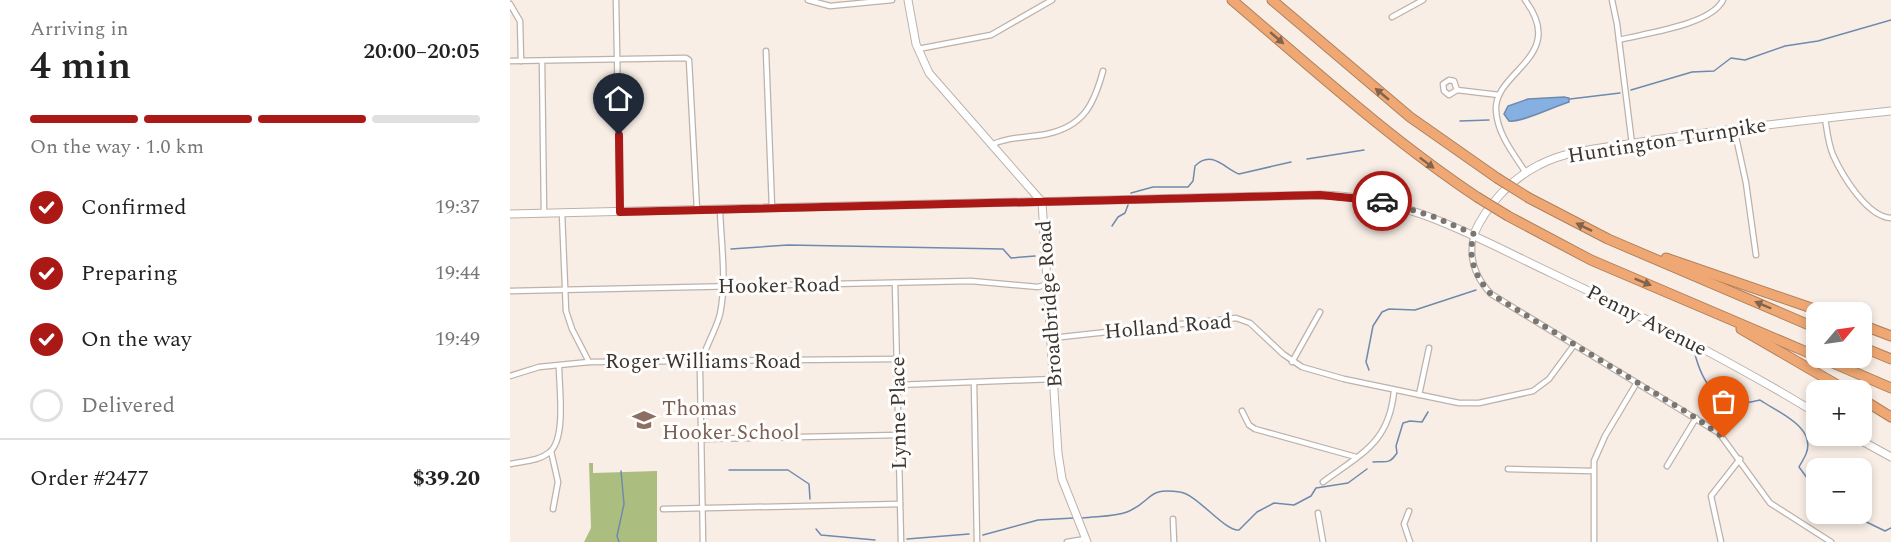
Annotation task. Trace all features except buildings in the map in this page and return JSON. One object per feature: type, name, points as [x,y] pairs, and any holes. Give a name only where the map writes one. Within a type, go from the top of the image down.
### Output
[{"type":"highway","points":[[1232,0],[1428,164],[1508,216],[1591,260],[1806,352]]},
{"type":"highway","points":[[1272,0],[1410,117],[1529,198],[1608,239],[1806,324]]},
{"type":"highway","points":[[1608,239],[1806,306]]},
{"type":"highway","points":[[1695,303],[1829,380]]},
{"type":"highway","points":[[1872,326],[1891,331]]},
{"type":"highway","points":[[1872,328],[1891,336]]},
{"type":"highway","points":[[1872,351],[1891,359]]},
{"type":"highway","points":[[1844,368],[1891,388]]},
{"type":"highway","points":[[1872,405],[1891,417]]},
{"type":"main road","name":"Broadbridge Road","points":[[908,0],[918,49],[936,83],[1042,202],[1060,469],[1086,540]]},
{"type":"main road","name":"Huntington Turnpike","points":[[1474,234],[1482,218],[1501,195],[1526,173],[1560,156],[1734,128],[1891,111]]},
{"type":"main road","points":[[510,214],[1348,196],[1403,206],[1474,234]]},
{"type":"main road","name":"Penny Avenue","points":[[1474,234],[1702,347],[1806,407]]},
{"type":"main road","points":[[1871,446],[1891,457]]},
{"type":"street","points":[[616,0],[620,212]]},
{"type":"street","points":[[808,0],[830,6],[892,0]]},
{"type":"street","points":[[918,49],[991,35],[1052,0]]},
{"type":"street","points":[[1392,17],[1423,0]]},
{"type":"street","points":[[1525,0],[1536,21],[1536,44],[1525,65],[1498,95],[1496,110],[1502,135],[1526,173]]},
{"type":"street","points":[[1612,0],[1632,144]]},
{"type":"street","points":[[1619,40],[1706,18],[1719,9],[1724,0]]},
{"type":"street","points":[[510,2],[520,21],[521,61]]},
{"type":"street","points":[[766,51],[772,208]]},
{"type":"street","points":[[510,61],[686,58],[691,64],[697,210]]},
{"type":"street","points":[[542,61],[544,214]]},
{"type":"street","points":[[991,145],[1019,136],[1047,134],[1076,121],[1092,105],[1103,71]]},
{"type":"street","points":[[1457,90],[1498,95]]},
{"type":"street","points":[[1826,118],[1833,155],[1853,188],[1869,209],[1884,218],[1891,218]]},
{"type":"street","points":[[1734,128],[1746,183],[1756,255]]},
{"type":"street","points":[[703,542],[701,361],[719,315],[723,286],[720,210]]},
{"type":"street","points":[[562,213],[563,290],[568,320],[589,362]]},
{"type":"street","points":[[1474,234],[1472,260],[1484,287],[1509,307],[1696,418],[1724,438],[1764,495],[1778,510],[1831,542]]},
{"type":"street","name":"Hooker Road","points":[[510,291],[971,281],[1038,287],[1048,284]]},
{"type":"street","name":"Lynne Place","points":[[894,283],[901,542]]},
{"type":"street","points":[[1292,362],[1320,312]]},
{"type":"street","name":"Holland Road","points":[[1052,338],[1236,318],[1250,324],[1292,362],[1335,377],[1468,404],[1523,395],[1544,384],[1574,345]]},
{"type":"street","points":[[1419,395],[1429,348]]},
{"type":"street","name":"Roger Williams Road","points":[[510,376],[534,368],[589,362],[897,359]]},
{"type":"street","points":[[510,464],[533,460],[551,450],[557,439],[560,425],[559,366]]},
{"type":"street","points":[[897,385],[1054,379]]},
{"type":"street","points":[[974,383],[977,542]]},
{"type":"street","points":[[1594,542],[1594,461],[1605,436],[1636,384]]},
{"type":"street","points":[[1323,482],[1373,443],[1389,422],[1394,390]]},
{"type":"street","points":[[1242,411],[1255,429],[1356,457]]},
{"type":"street","points":[[1667,466],[1696,418]]},
{"type":"street","points":[[702,440],[898,435]]},
{"type":"street","points":[[551,450],[558,482],[553,509]]},
{"type":"street","points":[[1721,542],[1711,496],[1740,459]]},
{"type":"street","points":[[1508,469],[1593,471]]},
{"type":"street","points":[[663,509],[900,504]]},
{"type":"street","points":[[1409,511],[1404,524],[1410,542]]},
{"type":"street","points":[[1318,513],[1323,542]]},
{"type":"street","points":[[1173,519],[1174,542]]},
{"type":"street","points":[[1067,542],[1086,540]]},
{"type":"green space","points":[[589,463],[593,463],[593,473],[657,471],[657,542],[584,542],[591,528]]},
{"type":"water","points":[[1569,98],[1569,102],[1514,121],[1509,121],[1504,114],[1508,106],[1528,99]]},
{"type":"waterway","points":[[1631,90],[1692,72],[1714,71],[1731,58],[1745,60],[1785,46],[1818,41],[1891,20]]},
{"type":"waterway","points":[[1570,99],[1620,93]]},
{"type":"waterway","points":[[1460,121],[1489,120]]},
{"type":"waterway","points":[[1307,159],[1364,150]]},
{"type":"waterway","points":[[1131,193],[1153,187],[1188,187],[1193,181],[1195,166],[1207,159],[1218,162],[1239,174],[1291,162]]},
{"type":"waterway","points":[[1112,226],[1118,217],[1125,213],[1128,205]]},
{"type":"waterway","points":[[731,249],[788,245],[1003,249],[1011,258],[1035,256]]},
{"type":"waterway","points":[[1369,370],[1366,362],[1373,326],[1382,312],[1389,309],[1415,310],[1476,290]]},
{"type":"waterway","points":[[1694,350],[1702,375],[1715,393],[1734,402],[1760,400],[1794,421],[1801,428],[1808,444],[1799,467],[1806,476]]},
{"type":"waterway","points":[[1373,462],[1387,462],[1392,459],[1397,453],[1396,446],[1403,423],[1422,422],[1428,412]]},
{"type":"waterway","points":[[1082,518],[1122,514],[1136,508],[1155,493],[1169,491],[1187,494],[1226,525],[1239,530],[1257,512],[1274,503],[1294,505],[1311,496],[1316,488],[1348,483],[1367,469]]},
{"type":"waterway","points":[[729,470],[788,470],[809,484],[810,499]]},
{"type":"waterway","points":[[619,542],[617,536],[624,504],[621,471]]},
{"type":"waterway","points":[[983,535],[1038,520],[1074,518]]},
{"type":"waterway","points":[[1871,524],[1885,531],[1891,528]]},
{"type":"waterway","points":[[816,529],[821,535],[875,540]]},
{"type":"waterway","points":[[907,539],[969,534]]},
{"type":"way so far","points":[[1382,201],[1432,216],[1474,234],[1471,244],[1472,260],[1480,280],[1491,294],[1636,384],[1696,418],[1724,438]]},
{"type":"place","name":"Thomas Hooker School","points":[[644,420]]},
{"type":"route","points":[[619,135],[620,212],[1320,195],[1382,201]]}]
